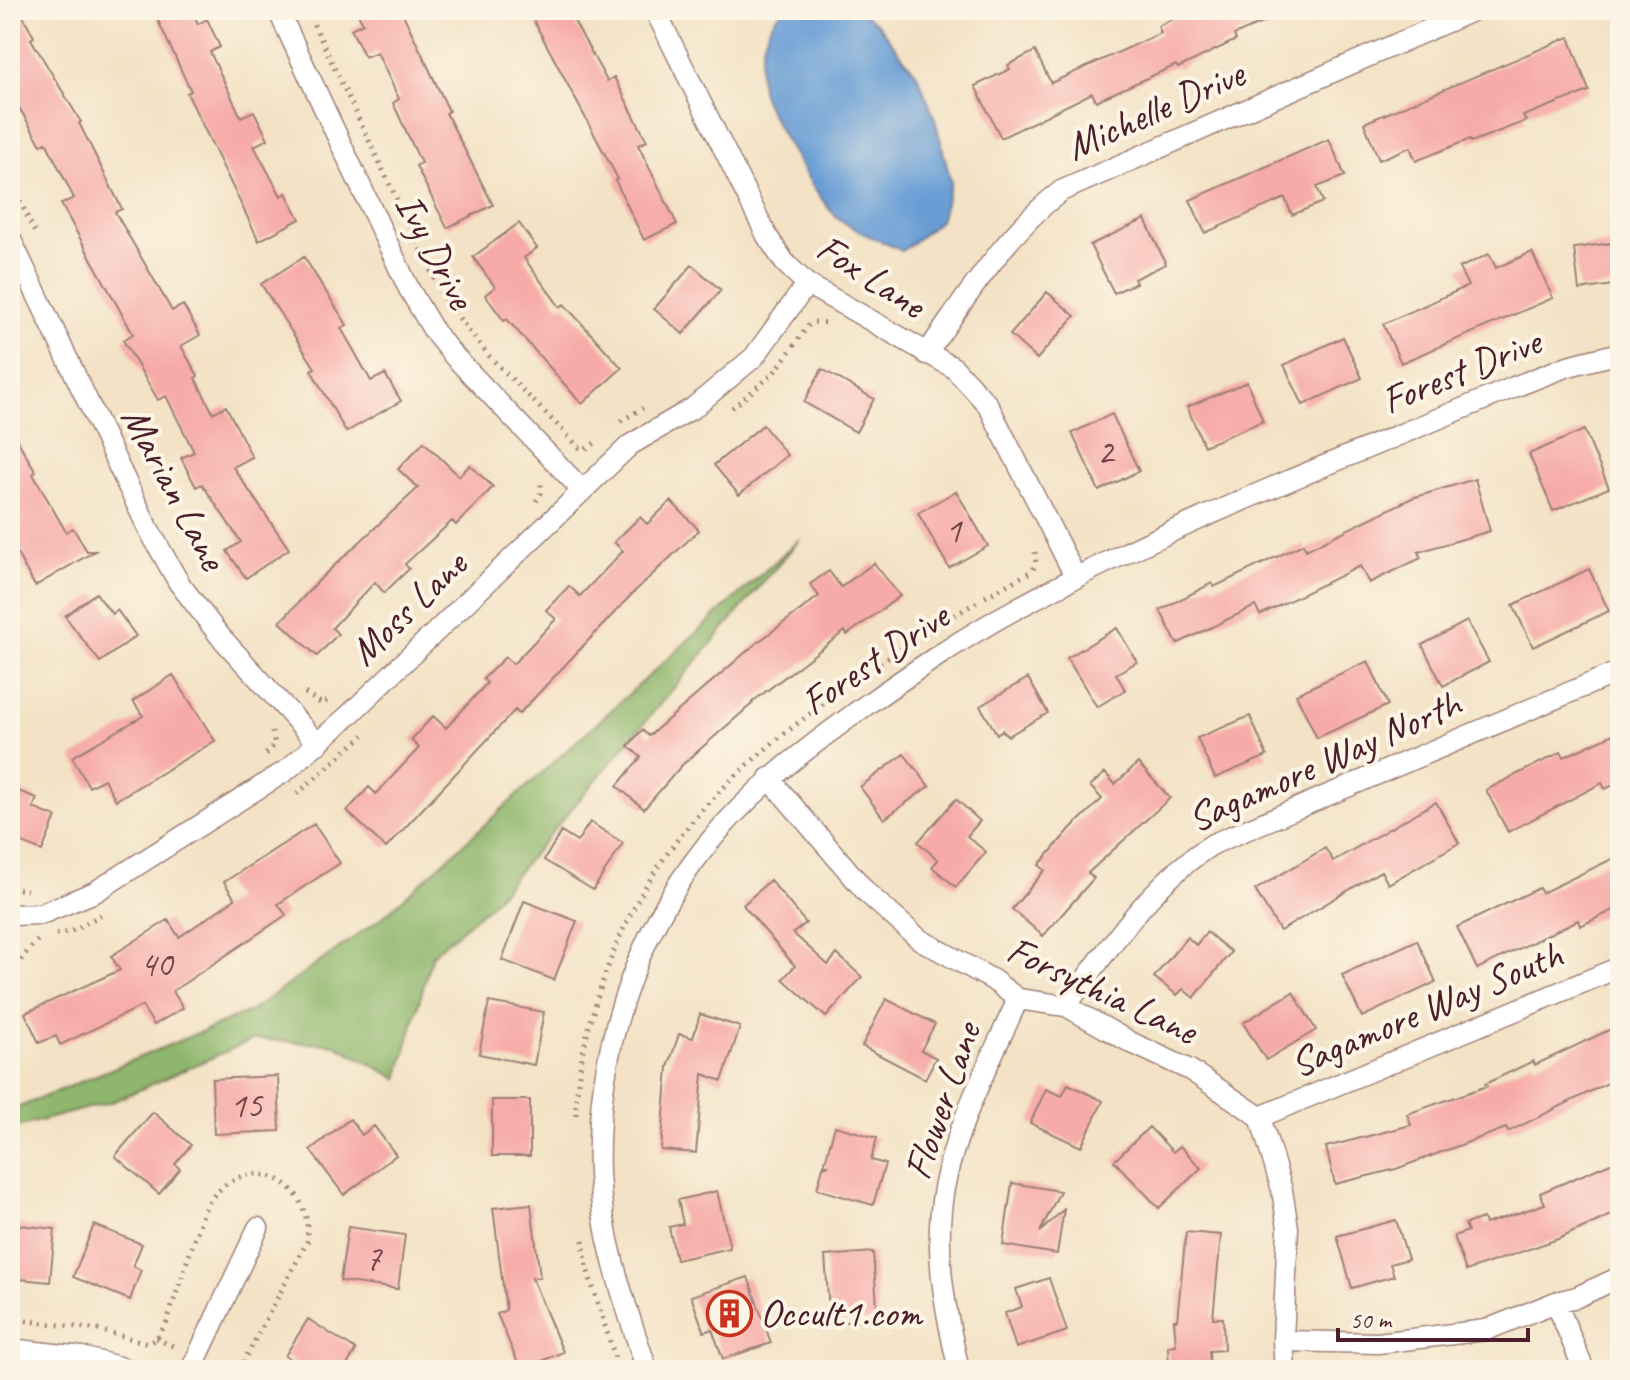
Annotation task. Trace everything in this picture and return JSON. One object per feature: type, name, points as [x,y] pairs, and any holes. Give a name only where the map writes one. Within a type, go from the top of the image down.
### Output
[{"type":"street","name":"Ivy Drive","points":[[278,10],[409,289],[435,333],[582,490]]},
{"type":"street","name":"Fox Lane","points":[[655,10],[767,236],[785,263],[807,284],[954,368],[988,405],[1076,578]]},
{"type":"street","name":"Michelle Drive","points":[[926,354],[1004,246],[1035,211],[1061,191],[1474,10]]},
{"type":"street","name":"Marian Lane","points":[[10,238],[148,528],[179,583],[219,635],[318,744]]},
{"type":"street","name":"Moss Lane","points":[[10,915],[41,914],[95,892],[287,770],[318,744],[630,445],[693,408],[754,357],[807,284]]},
{"type":"street","name":"Forest Drive","points":[[647,1370],[608,1250],[599,1175],[602,1091],[621,1007],[650,932],[676,887],[706,846],[769,778],[910,675],[1012,611],[1133,549],[1514,387],[1568,366],[1620,353]]},
{"type":"street","name":"Sagamore Way North","points":[[1066,1006],[1163,883],[1193,856],[1213,844],[1620,671]]},
{"type":"street","name":"Forsythia Lane","points":[[769,778],[867,893],[919,939],[993,980],[1018,999],[1066,1006],[1130,1042],[1190,1070],[1260,1117]]},
{"type":"street","name":"Sagamore Way South","points":[[1260,1117],[1620,967]]},
{"type":"street","name":"Flower Lane","points":[[959,1370],[945,1308],[939,1251],[944,1188],[964,1119],[1018,999]]},
{"type":"street","points":[[1260,1117],[1282,1190],[1288,1228],[1283,1341],[1285,1370]]},
{"type":"street","points":[[191,1370],[258,1228]]},
{"type":"street","points":[[1283,1341],[1378,1343],[1486,1330],[1556,1302],[1577,1297],[1620,1277]]},
{"type":"street","points":[[1556,1302],[1584,1370]]},
{"type":"street","points":[[10,1349],[82,1357],[130,1370]]},
{"type":"path","points":[[307,10],[444,299],[489,356],[579,447],[586,449],[606,434]]},
{"type":"path","points":[[10,179],[36,235]]},
{"type":"path","points":[[727,412],[774,373],[808,326],[822,321],[831,324]]},
{"type":"path","points":[[614,426],[656,401]]},
{"type":"path","points":[[527,510],[541,493],[540,478]]},
{"type":"path","points":[[576,1126],[576,1095],[588,1029],[610,958],[643,890],[674,844],[717,791],[762,750],[817,708],[903,647],[1032,571],[1036,564],[1034,546]]},
{"type":"path","points":[[300,688],[322,704],[340,691]]},
{"type":"path","points":[[261,758],[275,744],[273,731],[265,719]]},
{"type":"path","points":[[289,798],[326,770],[370,729]]},
{"type":"path","points":[[10,888],[37,891]]},
{"type":"path","points":[[10,972],[20,964],[33,943],[43,937],[70,932],[113,908]]},
{"type":"path","points":[[10,1319],[94,1329],[137,1342],[148,1343],[156,1339],[166,1324],[211,1196],[225,1183],[242,1176],[261,1174],[279,1180],[294,1190],[304,1206],[309,1224],[307,1242],[239,1370]]},
{"type":"path","points":[[581,1228],[587,1269],[619,1370]]},
{"type":"green space","points":[[800,539],[490,905],[432,955],[398,1079],[336,1045],[254,1039],[114,1101],[10,1129],[10,1111],[251,1011],[384,916]]},
{"type":"water","points":[[784,10],[858,10],[877,24],[918,76],[935,119],[951,182],[940,221],[902,251],[855,229],[832,212],[804,172],[771,114],[761,89],[761,57],[766,35]]},
{"type":"building","points":[[10,10],[20,10],[34,37],[31,39],[81,122],[122,209],[115,212],[172,311],[183,305],[200,335],[181,346],[198,376],[195,378],[213,413],[226,406],[252,457],[233,467],[289,549],[246,578],[227,551],[241,542],[202,484],[196,487],[181,458],[194,452],[166,396],[158,400],[123,340],[133,334],[61,204],[74,198],[46,142],[41,145],[10,92]]},
{"type":"building","points":[[153,10],[192,10],[198,24],[207,19],[220,47],[210,52],[241,117],[254,111],[268,139],[254,146],[281,196],[286,193],[300,219],[259,241],[187,93],[191,91]]},
{"type":"building","points":[[356,10],[401,10],[449,111],[446,113],[493,205],[447,228],[416,166],[421,163],[393,103],[399,99],[377,52],[365,57],[351,29],[363,23]]},
{"type":"building","points":[[528,10],[568,10],[607,81],[614,77],[647,141],[638,145],[677,224],[644,240],[615,180],[618,179]]},
{"type":"building","points":[[1192,10],[1292,10],[1234,35],[1236,40],[1178,68],[1176,65],[1096,101],[1092,93],[1001,138],[975,86],[1010,69],[1008,65],[1035,51],[1051,83],[1161,33],[1158,26]]},
{"type":"building","points":[[1569,37],[1589,91],[1523,116],[1526,121],[1416,161],[1410,147],[1379,160],[1364,123]]},
{"type":"building","points":[[1329,139],[1345,176],[1317,187],[1323,202],[1292,215],[1285,198],[1205,233],[1190,200]]},
{"type":"building","points":[[1145,219],[1166,264],[1134,279],[1136,283],[1114,293],[1090,245]]},
{"type":"building","points":[[519,223],[537,248],[524,258],[560,307],[564,304],[622,368],[582,404],[507,319],[504,321],[485,295],[495,287],[473,257]]},
{"type":"building","points":[[1620,242],[1620,284],[1579,290],[1574,248]]},
{"type":"building","points":[[1532,252],[1553,298],[1401,363],[1383,324],[1468,286],[1459,268],[1489,254],[1496,268]]},
{"type":"building","points":[[304,257],[347,325],[341,328],[371,381],[385,374],[401,401],[346,432],[311,370],[315,368],[261,284]]},
{"type":"building","points":[[692,265],[721,290],[683,334],[654,309]]},
{"type":"building","points":[[1047,292],[1075,316],[1037,359],[1010,335]]},
{"type":"building","points":[[1343,337],[1362,378],[1303,405],[1284,365]]},
{"type":"building","points":[[822,369],[874,399],[856,432],[804,402]]},
{"type":"building","points":[[1247,382],[1263,421],[1204,446],[1187,407]]},
{"type":"building","points":[[1112,414],[1139,471],[1099,491],[1072,433]]},
{"type":"building","points":[[763,425],[787,455],[739,495],[714,465]]},
{"type":"building","points":[[10,428],[66,532],[73,528],[87,551],[95,551],[35,586],[10,541]]},
{"type":"building","points":[[1584,430],[1609,488],[1553,511],[1529,454]]},
{"type":"building","points":[[424,442],[459,476],[470,465],[493,487],[456,525],[452,521],[405,564],[409,569],[384,593],[375,582],[332,628],[338,634],[317,656],[280,622],[323,576],[418,488],[398,469]]},
{"type":"building","points":[[1475,479],[1490,531],[1418,552],[1421,558],[1369,583],[1360,566],[1260,615],[1255,606],[1177,644],[1160,610],[1212,583],[1214,587],[1303,544],[1306,550],[1412,498]]},
{"type":"building","points":[[956,491],[988,546],[949,568],[918,513]]},
{"type":"building","points":[[671,501],[699,530],[632,594],[519,714],[515,710],[386,848],[347,811],[369,787],[376,794],[419,748],[411,740],[433,716],[446,728],[487,683],[483,679],[505,657],[513,664],[556,619],[546,610],[569,586],[580,596],[623,551],[614,542],[640,517],[647,524]]},
{"type":"building","points":[[874,563],[900,596],[847,635],[845,631],[752,702],[682,765],[644,809],[617,786],[641,757],[628,746],[642,730],[649,736],[753,646],[819,596],[810,584],[829,571],[841,587]]},
{"type":"building","points":[[1589,569],[1609,611],[1533,647],[1513,605]]},
{"type":"building","points":[[96,593],[112,614],[117,610],[136,636],[100,662],[65,616]]},
{"type":"building","points":[[1467,621],[1489,662],[1443,686],[1422,645]]},
{"type":"building","points":[[1117,628],[1137,662],[1116,674],[1125,690],[1097,707],[1067,658]]},
{"type":"building","points":[[1368,661],[1388,705],[1317,738],[1296,694]]},
{"type":"building","points":[[173,675],[215,741],[116,800],[104,779],[89,787],[72,757],[143,716],[133,701]]},
{"type":"building","points":[[1028,678],[1048,713],[1008,736],[1002,730],[997,734],[980,706]]},
{"type":"building","points":[[1250,716],[1267,756],[1215,778],[1197,738]]},
{"type":"building","points":[[1620,731],[1620,782],[1605,789],[1602,783],[1508,832],[1486,790],[1561,752],[1564,757]]},
{"type":"building","points":[[904,754],[929,786],[884,819],[860,787]]},
{"type":"building","points":[[1138,763],[1170,798],[1088,873],[1094,878],[1043,936],[1012,909],[1045,870],[1039,865],[1071,828],[1102,799],[1090,786],[1105,773],[1115,784]]},
{"type":"building","points":[[10,788],[37,798],[33,808],[56,817],[42,851],[10,838]]},
{"type":"building","points":[[956,799],[980,821],[967,836],[986,852],[956,887],[932,867],[938,860],[918,842]]},
{"type":"building","points":[[1436,802],[1459,843],[1388,884],[1381,871],[1280,931],[1255,890],[1325,848],[1333,861]]},
{"type":"building","points":[[590,822],[623,843],[593,890],[544,860],[561,832],[577,842]]},
{"type":"building","points":[[314,824],[340,863],[278,904],[286,915],[173,991],[183,1008],[154,1025],[142,1006],[60,1045],[56,1036],[39,1043],[25,1013],[120,970],[111,956],[168,920],[179,937],[235,899],[224,882]]},
{"type":"building","points":[[1620,855],[1620,907],[1580,926],[1578,920],[1477,969],[1457,927],[1539,888],[1542,893]]},
{"type":"building","points":[[770,880],[806,923],[793,933],[828,965],[837,954],[862,977],[826,1017],[783,979],[795,966],[743,905]]},
{"type":"building","points":[[524,901],[577,921],[554,980],[502,960]]},
{"type":"building","points":[[1207,932],[1231,952],[1194,998],[1183,989],[1177,995],[1154,977],[1187,937],[1196,945]]},
{"type":"building","points":[[1417,940],[1436,982],[1362,1017],[1342,975]]},
{"type":"building","points":[[1293,992],[1316,1030],[1266,1060],[1243,1023]]},
{"type":"building","points":[[886,999],[935,1024],[921,1050],[936,1058],[925,1079],[862,1046]]},
{"type":"building","points":[[489,1002],[544,1012],[534,1065],[479,1054]]},
{"type":"building","points":[[700,1014],[740,1027],[722,1081],[703,1074],[696,1153],[661,1150],[668,1067],[679,1034],[693,1038]]},
{"type":"building","points":[[1613,1028],[1620,1044],[1620,1077],[1508,1132],[1506,1128],[1396,1169],[1335,1184],[1326,1147],[1411,1125],[1407,1114],[1487,1086],[1485,1084],[1533,1061],[1535,1065]]},
{"type":"building","points":[[278,1076],[280,1131],[214,1134],[212,1079]]},
{"type":"building","points":[[1068,1084],[1103,1101],[1081,1147],[1030,1123],[1046,1089],[1062,1096]]},
{"type":"building","points":[[492,1100],[530,1100],[530,1156],[492,1156]]},
{"type":"building","points":[[153,1112],[191,1145],[175,1164],[180,1169],[159,1194],[115,1156]]},
{"type":"building","points":[[350,1119],[362,1135],[374,1126],[396,1155],[344,1195],[310,1150]]},
{"type":"building","points":[[835,1126],[877,1138],[871,1160],[885,1164],[873,1205],[817,1189],[823,1167],[829,1165],[824,1165]]},
{"type":"building","points":[[1149,1127],[1173,1152],[1180,1146],[1201,1168],[1159,1208],[1114,1161]]},
{"type":"building","points":[[1620,1159],[1620,1211],[1558,1239],[1466,1271],[1454,1236],[1468,1231],[1465,1224],[1483,1218],[1485,1224],[1545,1204],[1540,1193]]},
{"type":"building","points":[[1012,1183],[1060,1191],[1040,1232],[1064,1209],[1057,1254],[1003,1245]]},
{"type":"building","points":[[717,1191],[730,1248],[676,1260],[669,1227],[683,1224],[678,1200]]},
{"type":"building","points":[[531,1204],[540,1277],[532,1278],[563,1352],[521,1370],[497,1314],[506,1310],[493,1208]]},
{"type":"building","points":[[1396,1220],[1408,1259],[1390,1264],[1394,1276],[1352,1288],[1337,1236]]},
{"type":"building","points":[[10,1224],[55,1229],[50,1282],[10,1278]]},
{"type":"building","points":[[94,1225],[142,1244],[133,1266],[141,1270],[130,1300],[73,1277]]},
{"type":"building","points":[[348,1227],[405,1235],[398,1289],[340,1281]]},
{"type":"building","points":[[1186,1232],[1221,1235],[1213,1318],[1223,1318],[1224,1350],[1209,1351],[1210,1370],[1169,1370],[1168,1346],[1176,1345],[1174,1320],[1177,1320]]},
{"type":"building","points":[[873,1252],[878,1320],[830,1323],[825,1256]]},
{"type":"building","name":"Occult1.com","points":[[748,1277],[771,1343],[723,1359],[712,1329],[704,1332],[691,1296]]},
{"type":"building","points":[[1049,1278],[1067,1331],[1016,1348],[1005,1313],[1022,1307],[1016,1289]]},
{"type":"building","points":[[308,1319],[356,1350],[344,1370],[308,1370],[285,1356]]},
{"type":"place","name":"Occult1.com","points":[[729,1313]]}]
